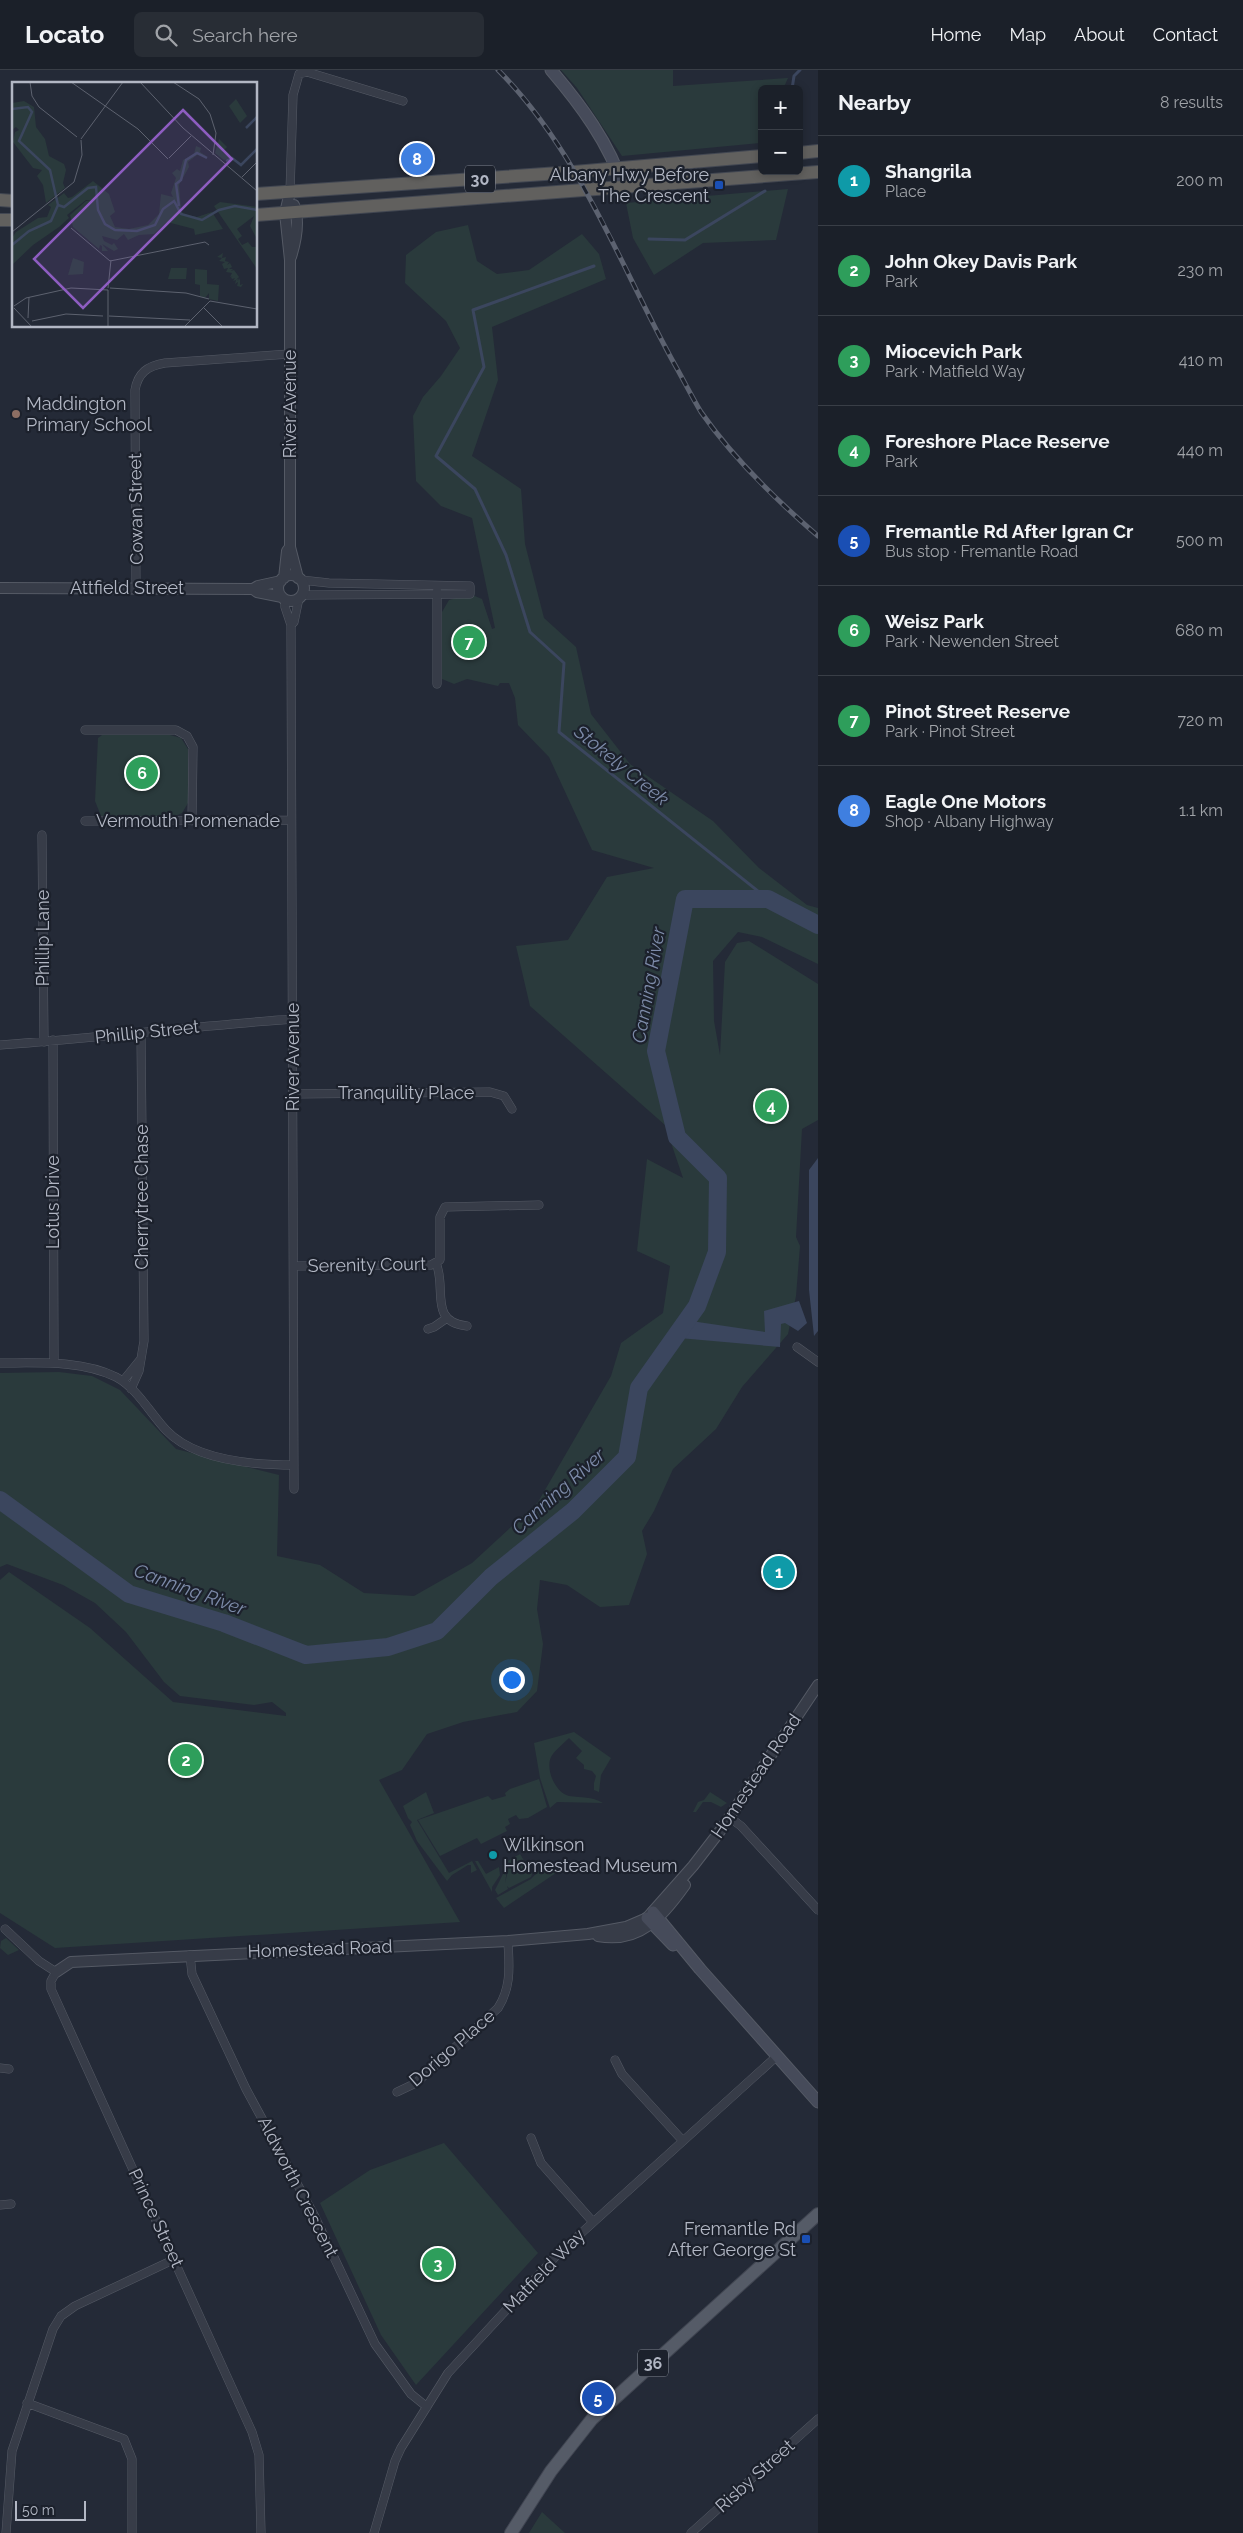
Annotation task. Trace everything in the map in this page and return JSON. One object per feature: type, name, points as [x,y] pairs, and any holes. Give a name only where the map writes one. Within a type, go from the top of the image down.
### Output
[{"type":"highway","points":[[803,152],[818,151]]},
{"type":"highway","name":"30","points":[[258,194],[521,176],[758,156]]},
{"type":"highway","name":"30","points":[[258,215],[818,172]]},
{"type":"highway","points":[[521,176],[524,195]]},
{"type":"main road","points":[[551,70],[585,114],[617,168],[623,187]]},
{"type":"main road","points":[[652,1919],[818,2102]]},
{"type":"main road","name":"36","points":[[511,2533],[551,2471],[592,2419],[818,2214]]},
{"type":"street","points":[[290,192],[293,95],[299,74],[307,72],[403,101]]},
{"type":"street","name":"River Avenue","points":[[290,192],[290,547],[300,579]]},
{"type":"street","name":"Cowan Street","points":[[136,588],[135,390],[141,374],[148,368],[165,363],[289,354]]},
{"type":"street","name":"River Avenue","points":[[283,579],[287,551],[290,547]]},
{"type":"street","points":[[300,579],[304,587],[300,596],[293,601],[284,599],[279,591],[283,579],[291,576],[329,584],[470,586],[470,594],[300,596]]},
{"type":"street","name":"Attfield Street","points":[[0,588],[253,589],[283,579]]},
{"type":"street","points":[[436,585],[437,684]]},
{"type":"street","name":"Attfield Street","points":[[253,589],[257,592],[284,599]]},
{"type":"street","name":"River Avenue","points":[[291,625],[294,622],[300,596]]},
{"type":"street","name":"River Avenue","points":[[284,599],[291,625],[294,1019],[294,1489]]},
{"type":"street","points":[[85,730],[176,730],[187,736],[193,747],[192,821]]},
{"type":"street","name":"Vermouth Promenade","points":[[85,821],[291,820]]},
{"type":"street","name":"Phillip Lane","points":[[42,834],[44,1042]]},
{"type":"street","name":"Phillip Street","points":[[0,1045],[294,1019]]},
{"type":"street","name":"Cherrytree Chase","points":[[131,1389],[139,1370],[144,1341],[141,1034]]},
{"type":"street","name":"Lotus Drive","points":[[53,1040],[54,1363]]},
{"type":"street","name":"Tranquility Place","points":[[293,1094],[490,1092],[504,1096],[512,1109]]},
{"type":"street","name":"Serenity Court","points":[[294,1266],[431,1265],[436,1263],[441,1254],[440,1217],[445,1207],[539,1205]]},
{"type":"street","points":[[436,1263],[440,1277],[441,1309],[447,1318],[459,1325],[467,1326]]},
{"type":"street","points":[[428,1328],[434,1327],[447,1318]]},
{"type":"street","points":[[797,1347],[818,1362]]},
{"type":"street","points":[[122,1381],[140,1360]]},
{"type":"street","points":[[0,1363],[54,1363],[99,1370],[122,1381],[166,1430],[188,1447],[248,1464],[294,1465]]},
{"type":"street","name":"Homestead Road","points":[[56,1972],[71,1962],[508,1941],[588,1934],[612,1938],[628,1935],[652,1919],[693,1866],[818,1685]]},
{"type":"street","points":[[729,1816],[742,1826],[818,1910]]},
{"type":"street","points":[[5,1929],[39,1961],[56,1972]]},
{"type":"street","name":"Dorigo Place","points":[[397,2092],[416,2083],[498,2008],[504,1998],[509,1980],[508,1941]]},
{"type":"street","name":"Aldworth Crescent","points":[[190,1955],[192,1974],[246,2089],[314,2215],[375,2344],[411,2394],[427,2407]]},
{"type":"street","name":"Prince Street","points":[[56,1972],[51,1981],[51,1989],[252,2432],[259,2455],[261,2533]]},
{"type":"street","name":"Matfield Way","points":[[374,2533],[395,2461],[455,2365],[536,2276],[777,2056]]},
{"type":"street","points":[[615,2060],[622,2074],[683,2141]]},
{"type":"street","points":[[0,2068],[9,2069]]},
{"type":"street","points":[[531,2138],[542,2163],[593,2222]]},
{"type":"street","points":[[0,2205],[11,2204]]},
{"type":"street","points":[[6,2533],[10,2458],[53,2329],[61,2316],[75,2306],[175,2259]]},
{"type":"street","points":[[27,2403],[124,2439],[132,2459],[132,2533]]},
{"type":"street","name":"Risby Street","points":[[691,2533],[818,2419]]},
{"type":"shaded area","points":[[561,70],[673,70],[673,86],[788,78],[785,85],[758,85],[758,143],[622,156],[577,88]]},
{"type":"shaded area","points":[[788,189],[776,240],[703,243],[654,275],[633,238],[626,203]]},
{"type":"shaded area","points":[[468,225],[477,261],[497,274],[529,270],[582,234],[599,254],[606,279],[492,327],[498,380],[472,456],[521,489],[525,544],[544,618],[576,647],[591,714],[630,764],[713,821],[759,868],[807,905],[818,908],[818,964],[762,937],[738,932],[713,961],[714,1021],[720,1055],[725,962],[737,943],[749,941],[818,984],[818,1120],[802,1129],[796,1237],[800,1246],[796,1296],[788,1334],[742,1387],[716,1429],[673,1469],[654,1511],[642,1531],[647,1554],[629,1605],[600,1607],[567,1585],[540,1580],[537,1609],[543,1644],[537,1691],[517,1712],[463,1722],[427,1734],[402,1770],[379,1780],[460,1922],[55,1948],[0,1913],[0,1580],[9,1572],[90,1628],[173,1702],[286,1716],[286,1713],[272,1702],[254,1705],[180,1696],[164,1682],[126,1632],[95,1603],[63,1585],[7,1564],[0,1567],[0,1373],[59,1372],[92,1376],[120,1390],[176,1449],[279,1475],[277,1556],[320,1565],[364,1593],[414,1596],[472,1563],[538,1502],[611,1376],[621,1343],[663,1313],[670,1266],[637,1251],[647,1159],[683,1178],[665,1125],[530,1006],[516,946],[568,940],[607,877],[654,868],[592,850],[549,757],[518,725],[515,698],[509,683],[500,683],[498,686],[467,679],[454,684],[442,679],[442,612],[449,600],[470,594],[482,599],[492,629],[495,628],[472,518],[441,506],[416,481],[413,416],[423,397],[441,376],[460,348],[446,321],[405,283],[406,255],[436,232]]},
{"type":"shaded area","points":[[102,735],[170,735],[181,738],[188,749],[188,803],[182,813],[175,816],[101,816],[95,801],[98,738]]},
{"type":"shaded area","points":[[574,1732],[611,1758],[601,1775],[599,1792],[594,1790],[596,1776],[592,1771],[584,1769],[584,1765],[576,1758],[582,1751],[569,1738],[551,1757],[549,1768],[553,1780],[564,1794],[590,1798],[603,1803],[557,1802],[550,1808],[540,1778],[534,1743]]},
{"type":"shaded area","points":[[539,1779],[547,1807],[528,1818],[519,1819],[516,1815],[508,1819],[510,1824],[505,1827],[507,1831],[481,1844],[477,1838],[440,1856],[418,1820],[488,1796],[492,1800],[506,1796],[505,1793],[510,1789]]},
{"type":"shaded area","points":[[426,1792],[434,1813],[417,1820],[449,1873],[472,1861],[477,1870],[471,1873],[471,1865],[468,1865],[452,1875],[447,1881],[417,1841],[410,1825],[412,1822],[408,1818],[403,1806]]},
{"type":"shaded area","points":[[710,1792],[727,1803],[721,1807],[711,1802],[703,1802],[696,1812],[693,1812],[698,1802],[704,1800]]},
{"type":"shaded area","points":[[520,1854],[532,1874],[531,1877],[509,1888],[507,1886],[508,1889],[498,1895],[495,1890],[503,1874],[502,1865],[505,1863],[507,1870],[505,1883],[508,1871],[506,1862]]},
{"type":"shaded area","points":[[549,1860],[556,1873],[504,1908],[496,1898],[531,1879]]},
{"type":"shaded area","points":[[475,1861],[478,1861],[486,1874],[499,1867],[500,1875],[492,1887],[492,1892]]},
{"type":"shaded area","points":[[6,1938],[19,1950],[8,1955],[0,1948],[1,1941]]},
{"type":"shaded area","points":[[444,2143],[538,2253],[416,2385],[381,2335],[320,2203],[370,2170]]},
{"type":"shaded area","points":[[542,2512],[565,2533],[529,2533]]},
{"type":"water","points":[[818,1158],[818,1331],[814,1336],[809,1290],[809,1170]]},
{"type":"water","points":[[799,1301],[807,1323],[798,1331],[785,1323],[781,1324],[780,1347],[679,1338],[691,1321],[765,1332],[764,1311]]},
{"type":"waterway","points":[[793,85],[794,76],[800,70]]},
{"type":"waterway","points":[[649,239],[685,240],[765,191]]},
{"type":"waterway","name":"Stokely Creek","points":[[594,266],[473,310],[484,367],[436,456],[475,489],[506,555],[530,632],[564,663],[559,732],[768,899]]},
{"type":"waterway","name":"Canning River","points":[[0,1500],[129,1594],[224,1623],[306,1655],[388,1647],[437,1631],[491,1577],[573,1511],[627,1457],[639,1388],[697,1306],[717,1252],[718,1178],[677,1137],[656,1051],[685,899],[768,899],[818,925]]},
{"type":"railway","points":[[498,70],[527,102],[553,137],[576,173],[701,412],[727,446],[755,477],[818,536]]},
{"type":"place","name":"Eagle One Motors","points":[[417,159]]},
{"type":"place","name":"Albany Hwy Before The Crescent","points":[[719,185]]},
{"type":"place","name":"Maddington Primary School","points":[[16,414]]},
{"type":"place","name":"Pinot Street Reserve","points":[[469,642]]},
{"type":"place","name":"Weisz Park","points":[[142,773]]},
{"type":"place","name":"Foreshore Place Reserve","points":[[771,1106]]},
{"type":"place","name":"Shangrila","points":[[779,1572]]},
{"type":"place","name":"John Okey Davis Park","points":[[186,1760]]},
{"type":"place","name":"Wilkinson Homestead Museum","points":[[493,1855]]},
{"type":"place","name":"Fremantle Rd After George St","points":[[806,2239]]},
{"type":"place","name":"Miocevich Park","points":[[438,2264]]},
{"type":"place","name":"Fremantle Rd After Igran Cr","points":[[598,2398]]}]
